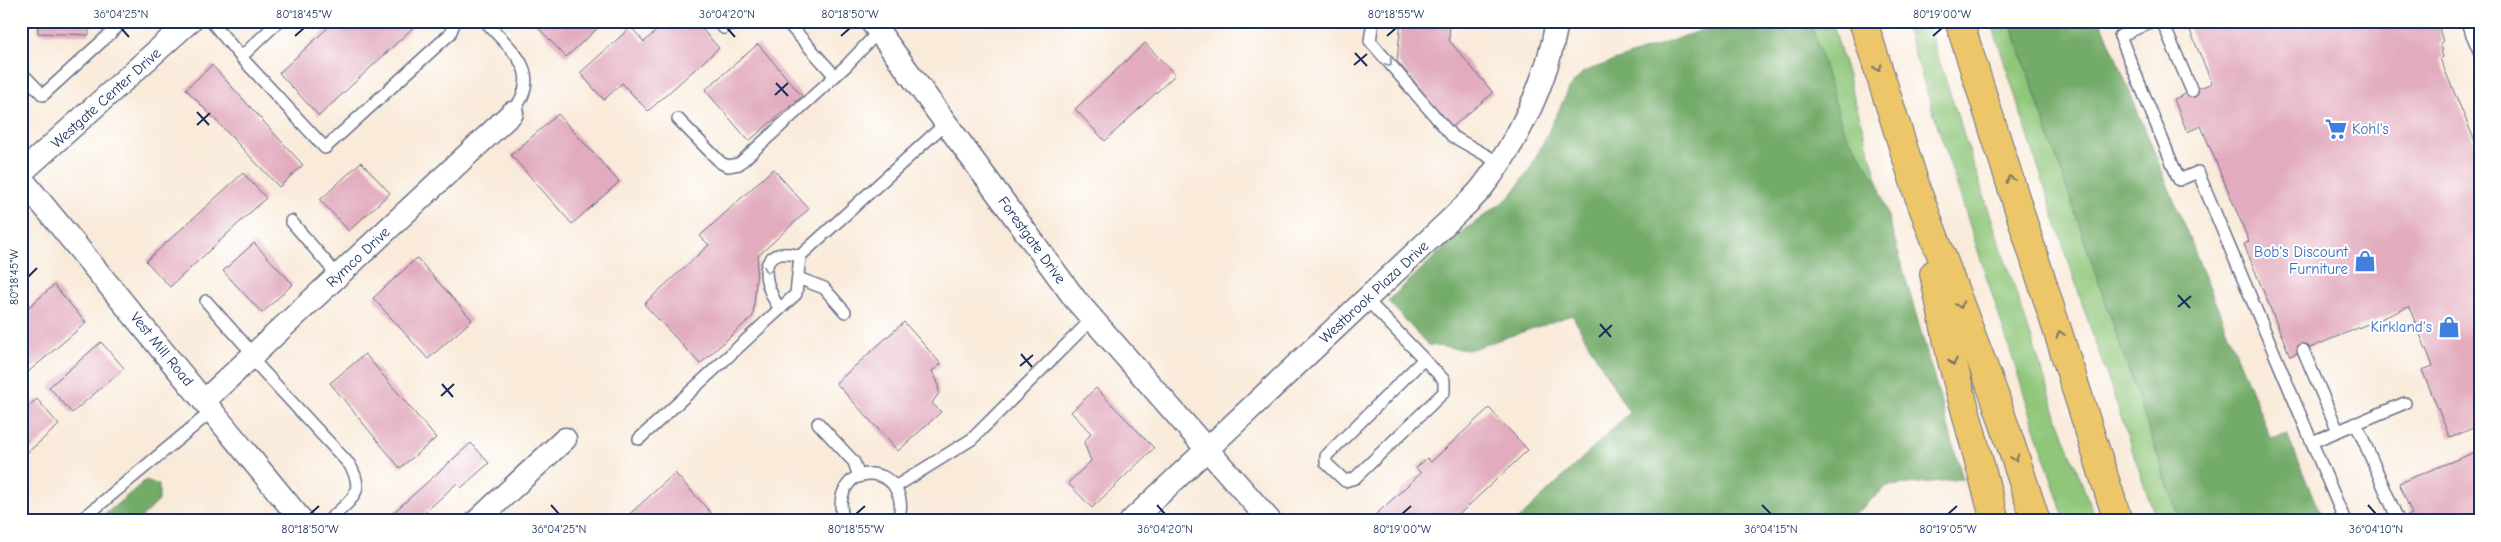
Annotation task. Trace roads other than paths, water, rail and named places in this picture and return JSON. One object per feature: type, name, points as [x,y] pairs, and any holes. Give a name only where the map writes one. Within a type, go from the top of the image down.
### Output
[{"type":"highway","points":[[1864,21],[1918,194],[1995,397],[2036,521]]},
{"type":"highway","points":[[1959,21],[2075,380],[2118,521]]},
{"type":"highway","points":[[1918,194],[1951,357],[1995,521]]},
{"type":"highway","points":[[2075,380],[2136,521]]},
{"type":"street","name":"Westgate Center Drive","points":[[21,174],[190,21]]},
{"type":"street","name":"Westbrook Plaza Drive","points":[[1131,521],[1452,219],[1481,189],[1514,140],[1540,84],[1557,21]]},
{"type":"street","name":"Forestgate Drive","points":[[875,26],[1092,319],[1270,521]]},
{"type":"street","name":"Rymco Drive","points":[[208,406],[252,356],[512,113]]},
{"type":"street","name":"Vest Mill Road","points":[[21,178],[302,521]]},
{"type":"street","points":[[477,521],[565,439]]},
{"type":"lane","points":[[21,72],[42,95],[124,21]]},
{"type":"lane","points":[[211,21],[241,57],[326,148],[450,34],[455,21]]},
{"type":"lane","points":[[241,57],[279,21]]},
{"type":"lane","points":[[485,21],[524,66],[527,78],[525,90],[521,102],[512,113]]},
{"type":"lane","points":[[716,21],[724,28],[734,21]]},
{"type":"lane","points":[[786,21],[835,76]]},
{"type":"lane","points":[[1373,21],[1370,41],[1452,136],[1498,162]]},
{"type":"lane","points":[[2153,21],[2120,36],[2179,180],[2198,172],[2345,521]]},
{"type":"lane","points":[[2162,21],[2192,91]]},
{"type":"lane","points":[[2466,21],[2480,53]]},
{"type":"lane","points":[[678,119],[721,163],[728,166],[739,164],[835,76],[875,26]]},
{"type":"lane","points":[[639,439],[796,294],[800,256],[946,123]]},
{"type":"lane","points":[[291,221],[338,276]]},
{"type":"lane","points":[[780,309],[767,289],[768,265],[774,257],[780,254],[786,253],[800,256]]},
{"type":"lane","points":[[798,278],[824,288],[845,312]]},
{"type":"lane","points":[[1366,300],[1444,380],[1444,392],[1355,478],[1345,481],[1326,463],[1326,456],[1423,360]]},
{"type":"lane","points":[[206,301],[252,356],[349,464],[357,477],[357,490],[349,501],[328,521]]},
{"type":"lane","points":[[895,487],[972,439],[1092,319]]},
{"type":"lane","points":[[2303,350],[2338,431]]},
{"type":"lane","points":[[2312,442],[2404,403]]},
{"type":"lane","points":[[80,521],[208,406]]},
{"type":"lane","points":[[818,423],[854,462],[859,477]]},
{"type":"lane","points":[[2356,423],[2398,520]]},
{"type":"lane","points":[[845,521],[840,505],[841,495],[846,486],[859,477],[872,474],[882,476],[895,487],[901,499],[901,510],[897,521]]},
{"type":"place","name":"Kohl's","points":[[2336,129]]},
{"type":"place","name":"Bob's Discount Furniture","points":[[2365,261]]},
{"type":"place","name":"Kirkland's","points":[[2449,327]]}]
